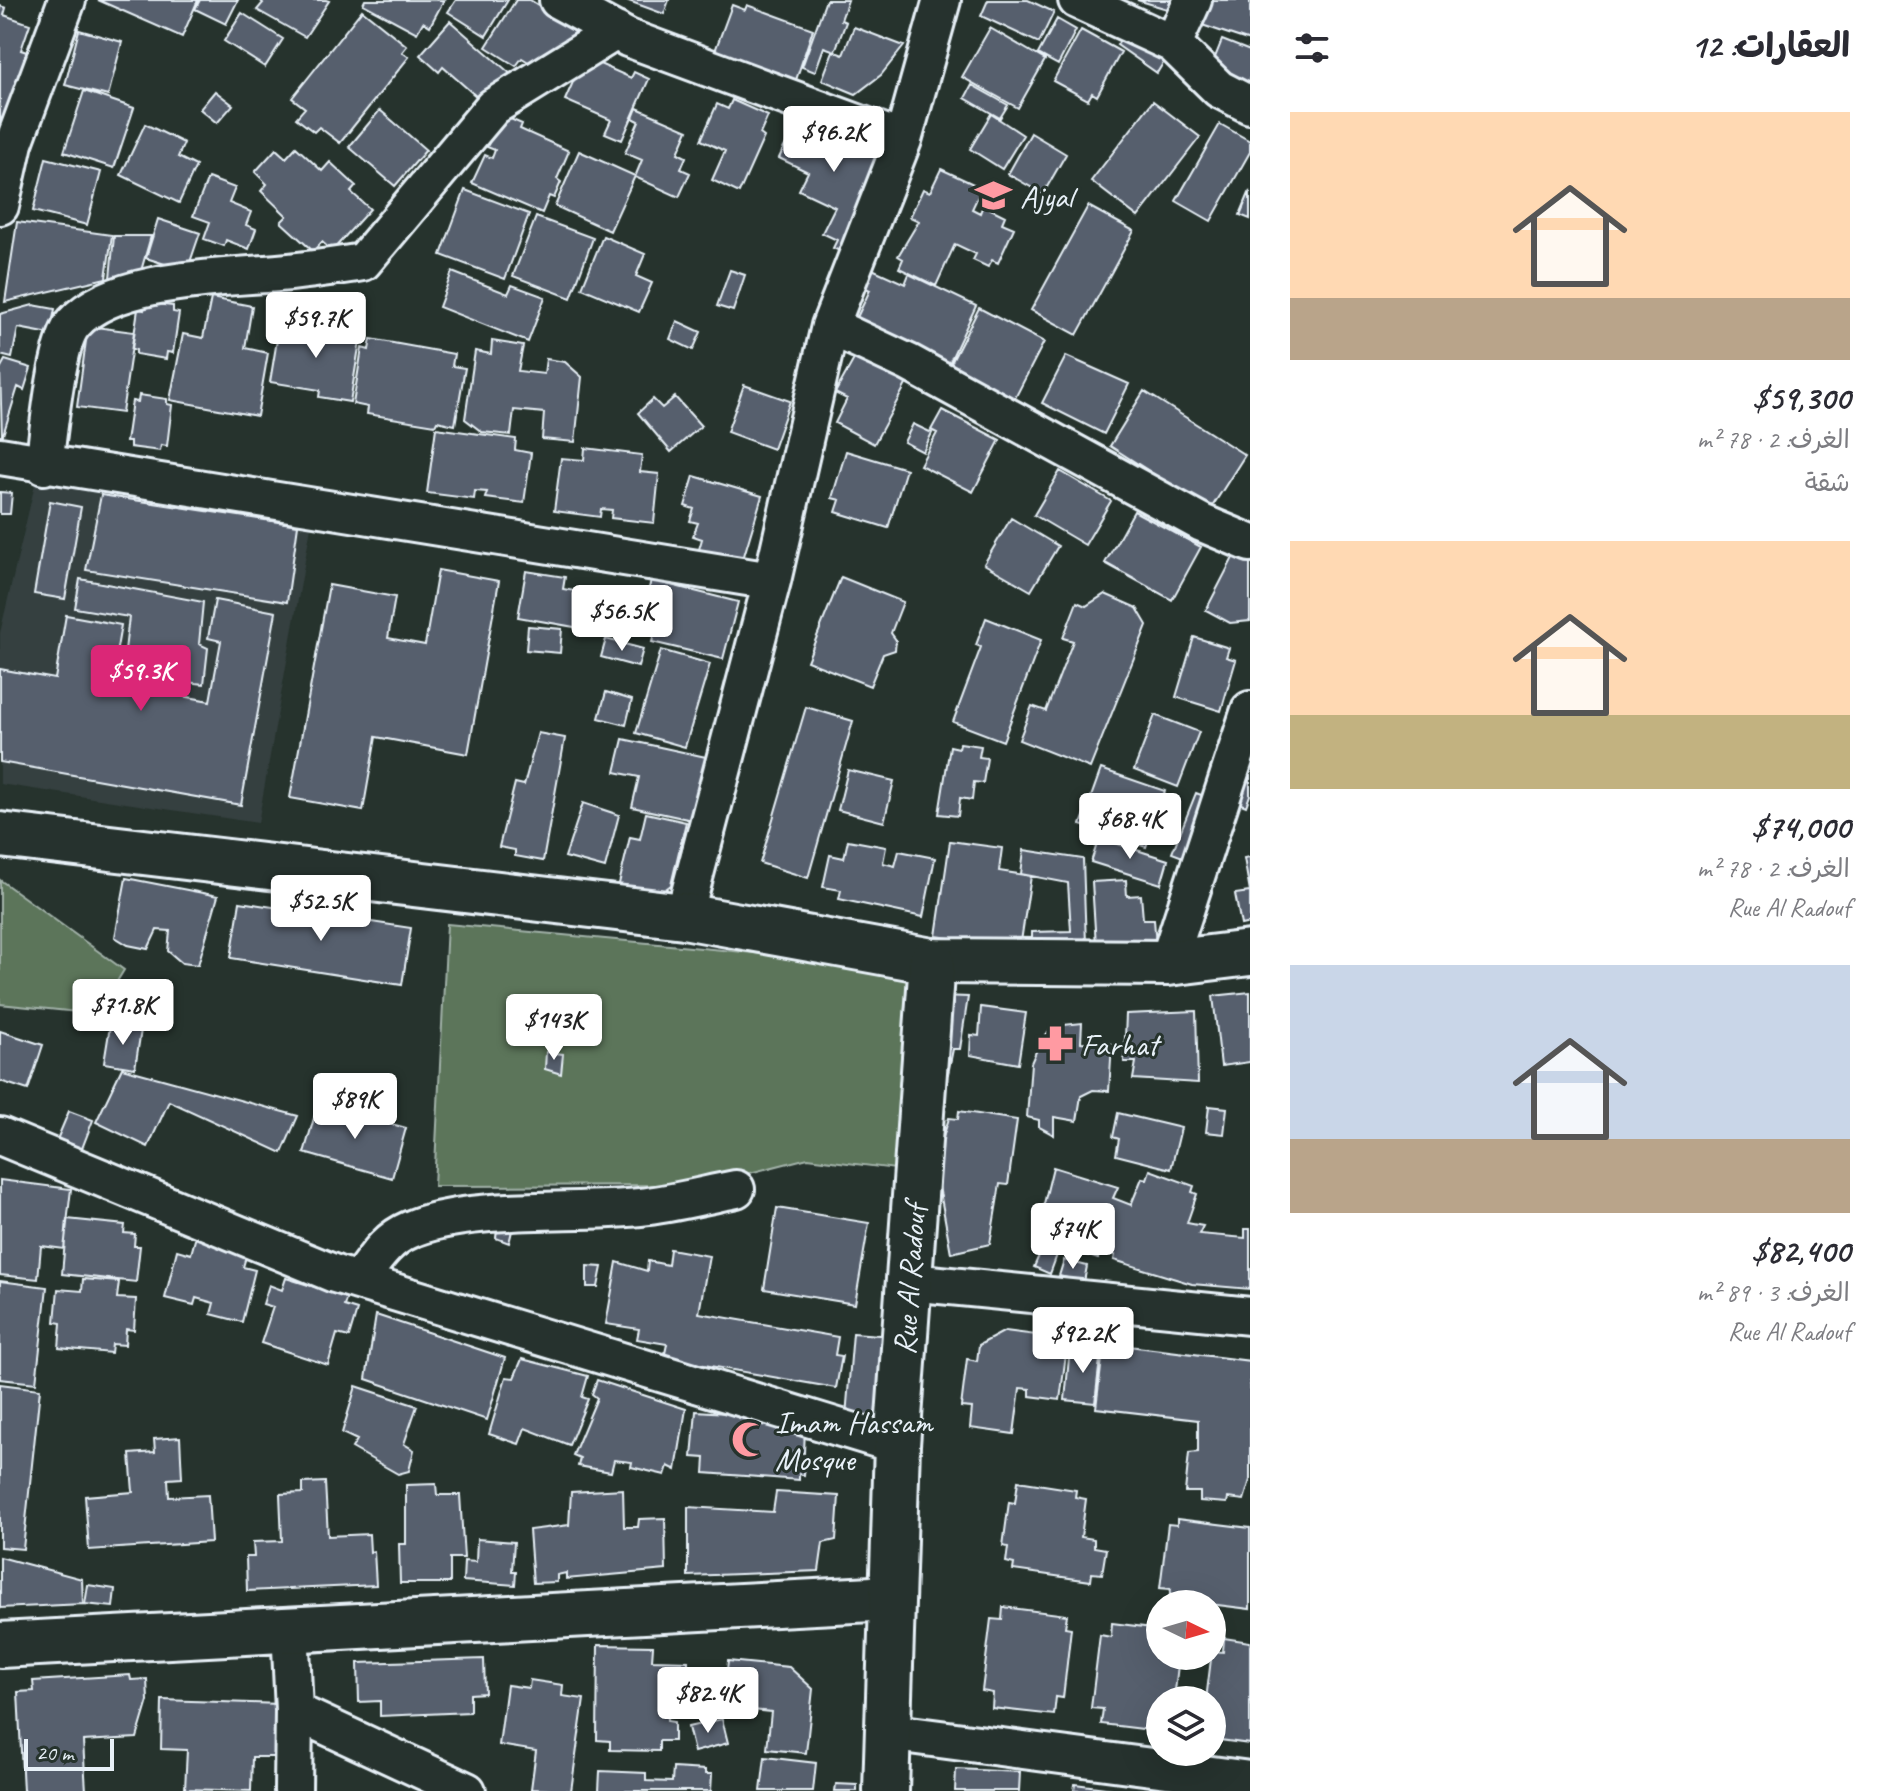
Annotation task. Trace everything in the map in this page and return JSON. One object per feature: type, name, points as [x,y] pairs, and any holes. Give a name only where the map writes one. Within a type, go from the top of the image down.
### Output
[{"type":"street","points":[[558,0],[616,31],[735,80],[903,140]]},
{"type":"street","points":[[684,916],[772,581],[830,326],[903,140],[942,0]]},
{"type":"street","points":[[1077,0],[1173,44],[1219,89],[1250,105]]},
{"type":"street","points":[[1173,44],[1193,0]]},
{"type":"street","points":[[0,206],[14,143],[58,3]]},
{"type":"street","points":[[44,466],[59,366],[72,324],[102,304],[134,291],[213,275],[287,272],[363,262],[493,107],[616,31]]},
{"type":"street","points":[[830,326],[909,363],[1202,523],[1250,543]]},
{"type":"street","points":[[0,456],[44,466],[383,516],[772,581]]},
{"type":"street","points":[[1168,963],[1250,710]]},
{"type":"street","points":[[0,835],[684,916],[932,961],[1168,963],[1250,953]]},
{"type":"street","name":"Rue Al Radouf","points":[[886,1791],[897,1445],[932,961]]},
{"type":"street","points":[[0,1136],[216,1228],[358,1281],[897,1445]]},
{"type":"street","points":[[358,1281],[385,1245],[409,1230],[424,1226],[494,1214],[641,1207],[736,1189]]},
{"type":"street","points":[[910,1282],[1250,1316]]},
{"type":"street","points":[[0,1645],[290,1627],[892,1598]]},
{"type":"street","points":[[290,1627],[294,1711],[293,1791]]},
{"type":"street","points":[[294,1711],[467,1791]]},
{"type":"street","points":[[887,1732],[1250,1780]]},
{"type":"shaded area","points":[[36,480],[312,521],[258,823],[0,784],[0,633]]},
{"type":"green space","points":[[0,880],[124,970],[97,1014],[0,1004]]},
{"type":"green space","points":[[447,924],[915,968],[895,1169],[808,1158],[703,1185],[434,1186]]},
{"type":"building","points":[[98,0],[198,0],[182,37]]},
{"type":"building","points":[[200,0],[238,0],[226,24],[195,9]]},
{"type":"building","points":[[260,0],[329,1],[305,37],[257,10],[263,3]]},
{"type":"building","points":[[365,0],[444,0],[430,26],[423,22],[417,33],[363,4]]},
{"type":"building","points":[[456,0],[508,0],[486,36],[448,12]]},
{"type":"building","points":[[516,0],[530,0],[579,31],[560,59],[543,71],[522,58],[516,66],[486,47]]},
{"type":"building","points":[[626,0],[669,0],[664,14]]},
{"type":"building","points":[[826,0],[848,0],[841,20],[846,22],[835,51],[824,47],[815,72],[802,67]]},
{"type":"building","points":[[988,0],[1028,0],[1054,12],[1039,43],[981,16]]},
{"type":"building","points":[[1137,0],[1177,0],[1174,11]]},
{"type":"building","points":[[1206,0],[1250,0],[1250,41],[1199,24]]},
{"type":"building","points":[[732,5],[745,10],[747,5],[813,29],[796,80],[715,51]]},
{"type":"building","points":[[0,6],[6,8],[4,15],[30,24],[21,50],[36,55],[0,153]]},
{"type":"building","points":[[362,10],[407,46],[402,52],[409,57],[340,143],[319,127],[314,132],[296,118],[305,108],[292,98]]},
{"type":"building","points":[[242,13],[283,39],[265,67],[224,41]]},
{"type":"building","points":[[1057,19],[1076,30],[1058,65],[1038,54]]},
{"type":"building","points":[[450,21],[512,75],[486,105],[443,67],[439,72],[420,55]]},
{"type":"building","points":[[854,27],[904,46],[881,75],[856,94],[822,80],[833,51],[843,55]]},
{"type":"building","points":[[990,28],[1045,60],[1018,108],[962,77]]},
{"type":"building","points":[[79,30],[122,42],[108,96],[65,85]]},
{"type":"building","points":[[1081,30],[1121,52],[1097,96],[1092,93],[1088,100],[1053,81]]},
{"type":"building","points":[[1126,33],[1165,60],[1157,73],[1117,45]]},
{"type":"building","points":[[1222,40],[1250,51],[1250,91],[1208,75]]},
{"type":"building","points":[[584,57],[631,78],[634,72],[649,79],[622,140],[605,133],[611,120],[565,100]]},
{"type":"building","points":[[972,85],[1008,105],[1000,118],[965,98]]},
{"type":"building","points":[[84,91],[134,108],[114,168],[64,152]]},
{"type":"building","points":[[215,91],[233,105],[217,123],[200,109]]},
{"type":"building","points":[[732,100],[768,116],[760,134],[764,137],[739,193],[712,180],[725,151],[701,140],[717,104],[728,109]]},
{"type":"building","points":[[1153,101],[1200,137],[1138,217],[1091,181]]},
{"type":"building","points":[[637,108],[688,130],[678,153],[686,157],[681,169],[690,173],[679,197],[635,177],[642,160],[625,153],[639,121],[633,118]]},
{"type":"building","points":[[380,110],[426,150],[395,186],[349,147]]},
{"type":"building","points":[[991,114],[1023,135],[1002,169],[970,149]]},
{"type":"building","points":[[501,115],[522,124],[520,129],[569,151],[557,179],[561,182],[554,198],[549,196],[542,213],[472,183],[485,155],[492,158],[495,150],[487,147]]},
{"type":"building","points":[[799,116],[887,158],[842,252],[833,248],[837,240],[822,233],[835,207],[799,190],[808,172],[779,158]]},
{"type":"building","points":[[145,124],[184,143],[178,157],[196,166],[179,203],[121,175]]},
{"type":"building","points":[[1220,124],[1250,141],[1250,152],[1211,221],[1176,201]]},
{"type":"building","points":[[1031,133],[1066,154],[1043,194],[1008,174]]},
{"type":"building","points":[[296,147],[322,171],[330,162],[356,186],[351,192],[370,209],[332,251],[322,242],[313,251],[281,222],[287,216],[261,191],[267,184],[255,172],[276,149],[286,158]]},
{"type":"building","points":[[579,151],[635,176],[610,231],[555,206]]},
{"type":"building","points":[[46,158],[101,172],[87,225],[33,211]]},
{"type":"building","points":[[941,169],[982,188],[972,209],[980,213],[983,205],[1005,216],[1002,223],[1014,228],[998,263],[992,260],[988,267],[973,260],[976,254],[955,244],[936,286],[899,268],[903,259],[898,256],[919,221],[910,217],[923,189],[930,192]]},
{"type":"building","points":[[208,178],[235,188],[229,203],[251,212],[246,225],[256,229],[249,249],[226,240],[224,246],[204,239],[210,222],[193,216]]},
{"type":"building","points":[[465,190],[529,214],[505,279],[441,255]]},
{"type":"building","points":[[1250,191],[1250,219],[1240,215]]},
{"type":"building","points":[[1088,206],[1134,231],[1077,335],[1031,310]]},
{"type":"building","points":[[536,217],[593,238],[571,298],[513,276]]},
{"type":"building","points":[[158,219],[200,233],[187,271],[146,258]]},
{"type":"building","points":[[17,222],[112,235],[106,278],[5,302]]},
{"type":"building","points":[[114,236],[151,236],[139,278],[110,278]]},
{"type":"building","points":[[603,236],[645,254],[636,276],[652,283],[639,312],[582,288]]},
{"type":"building","points":[[870,268],[905,284],[909,274],[976,306],[944,374],[851,330],[870,290],[862,286]]},
{"type":"building","points":[[730,270],[745,275],[733,311],[717,306]]},
{"type":"building","points":[[452,272],[508,294],[512,285],[545,297],[528,342],[439,307]]},
{"type":"building","points":[[211,298],[252,306],[245,348],[268,353],[257,416],[170,400],[183,334],[203,338]]},
{"type":"building","points":[[145,303],[173,306],[173,312],[179,313],[173,353],[167,352],[166,359],[136,354],[136,350],[132,349],[138,309],[144,310]]},
{"type":"building","points":[[33,305],[55,309],[50,334],[18,328],[12,358],[0,355],[0,314]]},
{"type":"building","points":[[979,308],[1044,342],[1012,404],[947,371]]},
{"type":"building","points":[[677,321],[701,332],[693,350],[670,339]]},
{"type":"building","points":[[280,322],[361,335],[350,402],[319,397],[320,390],[270,382]]},
{"type":"building","points":[[88,326],[134,332],[122,413],[77,407]]},
{"type":"building","points":[[371,339],[454,354],[452,366],[465,368],[455,425],[437,421],[435,425],[367,414],[368,407],[353,404],[362,348],[369,350]]},
{"type":"building","points":[[492,341],[523,346],[518,371],[544,374],[546,359],[565,362],[582,377],[575,442],[542,439],[544,413],[514,410],[511,435],[482,432],[465,419],[475,351],[491,354]]},
{"type":"building","points":[[858,352],[909,379],[874,444],[835,423],[847,399],[835,393]]},
{"type":"building","points":[[1066,356],[1129,384],[1104,434],[1042,403]]},
{"type":"building","points":[[5,360],[31,368],[24,390],[18,387],[2,438],[0,369]]},
{"type":"building","points":[[744,385],[790,401],[773,449],[727,432]]},
{"type":"building","points":[[1144,391],[1245,455],[1210,510],[1110,446]]},
{"type":"building","points":[[139,395],[167,399],[167,404],[172,405],[167,446],[161,445],[160,451],[130,447],[130,442],[126,442],[132,401],[138,402]]},
{"type":"building","points":[[675,397],[701,426],[671,452],[638,413],[653,399],[662,408]]},
{"type":"building","points":[[942,410],[1000,440],[973,492],[920,465],[937,433],[931,430]]},
{"type":"building","points":[[913,424],[932,433],[923,452],[904,442]]},
{"type":"building","points":[[436,428],[516,439],[515,450],[531,453],[524,503],[485,498],[487,492],[475,491],[474,499],[427,493]]},
{"type":"building","points":[[585,448],[642,455],[640,472],[659,474],[654,523],[611,518],[612,510],[601,509],[600,517],[554,511],[561,458],[584,460]]},
{"type":"building","points":[[846,451],[906,469],[888,528],[836,512],[840,500],[832,498]]},
{"type":"building","points":[[1060,471],[1111,501],[1085,545],[1034,515]]},
{"type":"building","points":[[694,476],[762,496],[740,569],[697,556],[702,539],[693,536],[698,523],[690,521],[694,509],[685,506]]},
{"type":"building","points":[[0,492],[12,493],[10,514],[0,514]]},
{"type":"building","points":[[101,495],[298,525],[287,602],[86,570]]},
{"type":"building","points":[[50,501],[81,507],[65,599],[34,594]]},
{"type":"building","points":[[1134,511],[1201,547],[1172,600],[1105,563]]},
{"type":"building","points":[[1011,518],[1058,546],[1031,591],[984,564]]},
{"type":"building","points":[[1237,550],[1250,556],[1250,621],[1230,623],[1206,610]]},
{"type":"building","points":[[438,570],[499,581],[468,754],[376,737],[363,811],[290,798],[329,585],[395,597],[388,638],[425,645]]},
{"type":"building","points":[[526,571],[565,577],[563,589],[586,593],[580,628],[518,617]]},
{"type":"building","points":[[841,577],[903,602],[891,633],[896,640],[895,650],[883,654],[870,686],[807,661]]},
{"type":"building","points":[[80,579],[203,602],[199,644],[208,648],[204,684],[122,675],[129,617],[75,608]]},
{"type":"building","points":[[651,580],[738,602],[723,659],[652,642],[660,613],[644,609]]},
{"type":"building","points":[[1105,594],[1137,608],[1147,625],[1090,768],[1019,740],[1032,706],[1046,711],[1073,641],[1063,638],[1077,602],[1086,606]]},
{"type":"building","points":[[215,600],[276,612],[241,805],[0,762],[0,669],[55,679],[66,615],[121,625],[111,683],[210,701],[221,641],[208,638]]},
{"type":"building","points":[[986,618],[1041,640],[1003,741],[953,722],[981,647],[976,645]]},
{"type":"building","points":[[528,626],[562,629],[560,653],[526,650]]},
{"type":"building","points":[[1194,637],[1229,648],[1226,657],[1236,660],[1221,711],[1176,697]]},
{"type":"building","points":[[606,639],[643,649],[638,667],[601,657]]},
{"type":"building","points":[[661,650],[710,664],[685,747],[636,733]]},
{"type":"building","points":[[606,692],[632,700],[626,725],[599,718]]},
{"type":"building","points":[[806,707],[853,721],[808,878],[760,863]]},
{"type":"building","points":[[1155,715],[1199,732],[1178,787],[1134,770]]},
{"type":"building","points":[[538,733],[565,738],[543,861],[515,856],[515,850],[499,847],[515,783],[524,785]]},
{"type":"building","points":[[623,739],[706,757],[692,820],[632,807],[639,777],[615,772]]},
{"type":"building","points":[[960,743],[981,746],[979,757],[987,758],[983,783],[974,782],[972,800],[960,798],[958,816],[939,814],[950,746],[959,748]]},
{"type":"building","points":[[1250,753],[1250,795],[1246,806],[1231,800]]},
{"type":"building","points":[[1101,769],[1165,791],[1146,847],[1081,825]]},
{"type":"building","points":[[848,770],[894,781],[884,822],[838,810]]},
{"type":"building","points":[[1196,793],[1212,799],[1188,859],[1172,853]]},
{"type":"building","points":[[583,803],[619,815],[605,868],[565,857]]},
{"type":"building","points":[[646,813],[686,822],[671,885],[655,897],[618,888],[630,837],[640,839]]},
{"type":"building","points":[[1099,838],[1168,860],[1161,884],[1091,862]]},
{"type":"building","points":[[848,840],[886,847],[883,863],[895,866],[899,851],[935,858],[923,917],[839,899],[841,890],[823,887],[830,855],[844,858]]},
{"type":"building","points":[[950,841],[1002,848],[999,871],[1031,876],[1020,948],[936,936]]},
{"type":"building","points":[[1024,850],[1083,859],[1086,944],[1032,947],[1032,932],[1071,931],[1068,883],[1021,874]]},
{"type":"building","points":[[1250,857],[1250,892],[1244,858]]},
{"type":"building","points":[[126,878],[218,896],[198,965],[182,963],[168,951],[170,931],[157,930],[148,949],[128,945],[115,937]]},
{"type":"building","points":[[1126,880],[1127,896],[1141,895],[1143,919],[1154,919],[1156,946],[1096,945],[1092,882]]},
{"type":"building","points":[[1250,892],[1250,923],[1241,925],[1235,894]]},
{"type":"building","points":[[240,902],[411,928],[402,985],[231,958]]},
{"type":"building","points":[[1250,992],[1250,1062],[1221,1066],[1213,996]]},
{"type":"building","points":[[942,996],[968,997],[960,1049],[953,1049],[948,1074],[934,1073]]},
{"type":"building","points":[[981,1007],[1026,1013],[1018,1064],[970,1055],[971,1035],[979,1036]]},
{"type":"building","points":[[1196,1011],[1198,1083],[1133,1079],[1136,1062],[1124,1062],[1126,1014]]},
{"type":"building","points":[[1082,1023],[1081,1042],[1112,1044],[1109,1091],[1093,1090],[1081,1096],[1077,1121],[1054,1117],[1054,1135],[1039,1127],[1039,1120],[1027,1117],[1031,1063],[1041,1040],[1054,1026]]},
{"type":"building","points":[[110,1026],[141,1030],[135,1068],[104,1063]]},
{"type":"building","points":[[0,1031],[43,1045],[28,1090],[0,1081]]},
{"type":"building","points":[[546,1052],[563,1054],[561,1074],[545,1069]]},
{"type":"building","points":[[122,1068],[298,1116],[282,1153],[169,1101],[148,1147],[96,1122]]},
{"type":"building","points":[[318,1104],[406,1128],[392,1178],[304,1153]]},
{"type":"building","points":[[1209,1106],[1227,1108],[1224,1134],[1206,1132]]},
{"type":"building","points":[[69,1111],[93,1120],[81,1151],[56,1142]]},
{"type":"building","points":[[959,1111],[1017,1120],[1008,1185],[1000,1184],[990,1244],[951,1253],[935,1164],[949,1118],[958,1119]]},
{"type":"building","points":[[1118,1113],[1181,1128],[1171,1169],[1116,1155],[1119,1139],[1113,1137]]},
{"type":"building","points":[[1053,1167],[1118,1187],[1113,1198],[1131,1205],[1142,1178],[1147,1179],[1150,1170],[1194,1186],[1192,1192],[1197,1194],[1187,1223],[1203,1226],[1199,1234],[1245,1238],[1245,1229],[1250,1229],[1250,1289],[1192,1284],[1114,1260],[1115,1255],[1099,1253],[1098,1259],[1052,1244],[1056,1230],[1046,1228],[1040,1220]]},
{"type":"building","points":[[0,1180],[71,1189],[64,1249],[41,1246],[38,1279],[0,1275]]},
{"type":"building","points":[[777,1208],[869,1223],[855,1304],[764,1289]]},
{"type":"building","points":[[498,1218],[513,1227],[509,1243],[496,1238]]},
{"type":"building","points":[[67,1219],[125,1225],[124,1233],[135,1234],[134,1246],[140,1246],[136,1282],[62,1274]]},
{"type":"building","points":[[196,1236],[248,1250],[243,1267],[255,1270],[242,1322],[211,1314],[214,1303],[196,1298],[194,1305],[165,1298],[177,1250],[191,1254]]},
{"type":"building","points":[[1043,1246],[1058,1252],[1050,1274],[1034,1267]]},
{"type":"building","points":[[670,1249],[709,1256],[699,1313],[838,1337],[835,1355],[842,1356],[836,1388],[664,1358],[667,1344],[637,1339],[639,1329],[606,1324],[617,1262],[647,1271],[648,1261],[668,1265]]},
{"type":"building","points":[[1064,1260],[1087,1266],[1084,1282],[1059,1276]]},
{"type":"building","points":[[587,1266],[602,1267],[598,1287],[587,1287]]},
{"type":"building","points":[[286,1278],[347,1297],[344,1306],[357,1310],[349,1337],[337,1334],[328,1365],[261,1343],[273,1307],[263,1304],[269,1285],[282,1290]]},
{"type":"building","points":[[83,1279],[119,1282],[117,1298],[136,1299],[134,1330],[126,1329],[125,1345],[112,1344],[111,1353],[59,1348],[61,1323],[55,1322],[58,1289],[82,1291]]},
{"type":"building","points":[[0,1281],[47,1287],[36,1383],[0,1379]]},
{"type":"building","points":[[376,1315],[505,1358],[487,1420],[366,1379]]},
{"type":"building","points":[[1005,1331],[1068,1339],[1060,1400],[1030,1396],[1030,1389],[1020,1388],[1014,1434],[970,1428],[972,1408],[961,1407],[967,1359],[977,1361],[979,1345]]},
{"type":"building","points":[[853,1333],[892,1336],[885,1419],[846,1416]]},
{"type":"building","points":[[1104,1343],[1250,1361],[1250,1480],[1244,1500],[1228,1498],[1227,1503],[1200,1501],[1200,1492],[1185,1492],[1189,1453],[1198,1452],[1198,1420],[1096,1408]]},
{"type":"building","points":[[1070,1347],[1101,1350],[1095,1403],[1065,1400]]},
{"type":"building","points":[[522,1359],[588,1376],[582,1397],[588,1399],[569,1445],[525,1428],[519,1444],[489,1434],[506,1377],[514,1378]]},
{"type":"building","points":[[597,1380],[686,1409],[676,1470],[668,1466],[665,1475],[631,1467],[632,1462],[614,1460],[611,1472],[578,1466],[580,1458],[573,1455],[597,1398],[592,1394]]},
{"type":"building","points":[[0,1384],[40,1389],[23,1549],[0,1547]]},
{"type":"building","points":[[356,1386],[417,1406],[404,1444],[414,1450],[409,1471],[398,1474],[352,1448],[357,1440],[342,1433]]},
{"type":"building","name":"Imam Hassam Mosque","points":[[696,1411],[774,1416],[805,1428],[804,1453],[793,1452],[793,1462],[805,1464],[804,1475],[799,1474],[799,1480],[704,1473],[705,1458],[692,1457]]},
{"type":"building","points":[[180,1437],[182,1478],[168,1479],[169,1497],[208,1495],[211,1542],[89,1550],[85,1496],[133,1492],[130,1454],[155,1452],[154,1439]]},
{"type":"building","points":[[1018,1481],[1076,1490],[1075,1497],[1086,1499],[1081,1537],[1094,1539],[1094,1547],[1106,1549],[1102,1574],[1092,1573],[1091,1581],[1013,1570],[1014,1564],[1006,1562],[1008,1547],[1003,1546],[1009,1502],[1015,1503]]},
{"type":"building","points":[[325,1482],[328,1536],[369,1534],[370,1552],[374,1551],[376,1585],[247,1591],[246,1557],[254,1557],[253,1542],[282,1541],[280,1494],[303,1493],[303,1483]]},
{"type":"building","points":[[436,1484],[437,1495],[460,1495],[464,1558],[450,1558],[450,1583],[400,1583],[399,1544],[406,1544],[406,1485]]},
{"type":"building","points":[[623,1489],[624,1527],[638,1527],[639,1519],[665,1518],[666,1570],[566,1579],[566,1573],[557,1575],[557,1582],[533,1583],[529,1530],[569,1525],[571,1492]]},
{"type":"building","points":[[776,1492],[839,1496],[836,1540],[823,1543],[819,1571],[688,1576],[688,1507],[773,1512]]},
{"type":"building","points":[[1177,1519],[1250,1528],[1250,1609],[1226,1606],[1226,1590],[1160,1588],[1168,1524],[1177,1525]]},
{"type":"building","points":[[477,1539],[514,1542],[512,1571],[516,1571],[515,1585],[463,1581],[464,1561],[476,1562]]},
{"type":"building","points":[[0,1557],[82,1579],[83,1604],[0,1608]]},
{"type":"building","points":[[88,1585],[115,1589],[113,1607],[85,1604]]},
{"type":"building","points":[[1003,1607],[1067,1615],[1065,1627],[1071,1628],[1063,1698],[1056,1697],[1054,1715],[992,1708],[993,1693],[982,1691],[991,1619],[1002,1620]]},
{"type":"building","points":[[1112,1623],[1146,1627],[1146,1670],[1177,1670],[1176,1686],[1146,1686],[1146,1729],[1101,1724],[1103,1709],[1091,1708],[1100,1635],[1111,1637]]},
{"type":"building","points":[[1226,1638],[1250,1642],[1250,1744],[1226,1741],[1226,1686],[1208,1686],[1210,1670],[1226,1670]]},
{"type":"building","points":[[598,1645],[653,1646],[652,1660],[688,1661],[688,1670],[696,1670],[695,1699],[687,1699],[687,1717],[667,1716],[667,1721],[674,1722],[674,1741],[659,1741],[659,1751],[610,1750],[610,1741],[597,1740]]},
{"type":"building","points":[[484,1659],[485,1693],[470,1694],[470,1712],[380,1716],[380,1701],[359,1702],[358,1663]]},
{"type":"building","points":[[728,1661],[789,1667],[813,1689],[806,1753],[767,1749],[771,1712],[723,1707]]},
{"type":"building","points":[[130,1675],[131,1680],[147,1679],[148,1701],[137,1738],[83,1741],[86,1791],[23,1791],[18,1692],[34,1691],[33,1681]]},
{"type":"building","points":[[530,1680],[563,1685],[562,1696],[584,1699],[571,1791],[531,1789],[536,1751],[499,1745],[507,1685],[529,1688]]},
{"type":"building","points":[[162,1700],[280,1704],[279,1757],[252,1757],[251,1791],[185,1789],[187,1750],[161,1749]]},
{"type":"building","points":[[722,1719],[728,1743],[694,1752],[688,1727]]},
{"type":"building","points":[[765,1757],[816,1763],[813,1791],[761,1791]]},
{"type":"building","points":[[673,1768],[705,1770],[705,1774],[712,1774],[711,1791],[599,1791],[600,1771],[646,1773],[646,1781],[672,1782]]},
{"type":"building","points":[[956,1769],[1020,1772],[1019,1791],[955,1791]]},
{"type":"building","points":[[836,1784],[857,1785],[857,1791],[835,1791]]},
{"type":"building","points":[[1075,1784],[1128,1791],[1074,1791]]},
{"type":"place","name":"Ajyal","points":[[994,196]]},
{"type":"place","name":"Farhat","points":[[1055,1044]]},
{"type":"place","name":"Imam Hassam Mosque","points":[[749,1440]]}]
